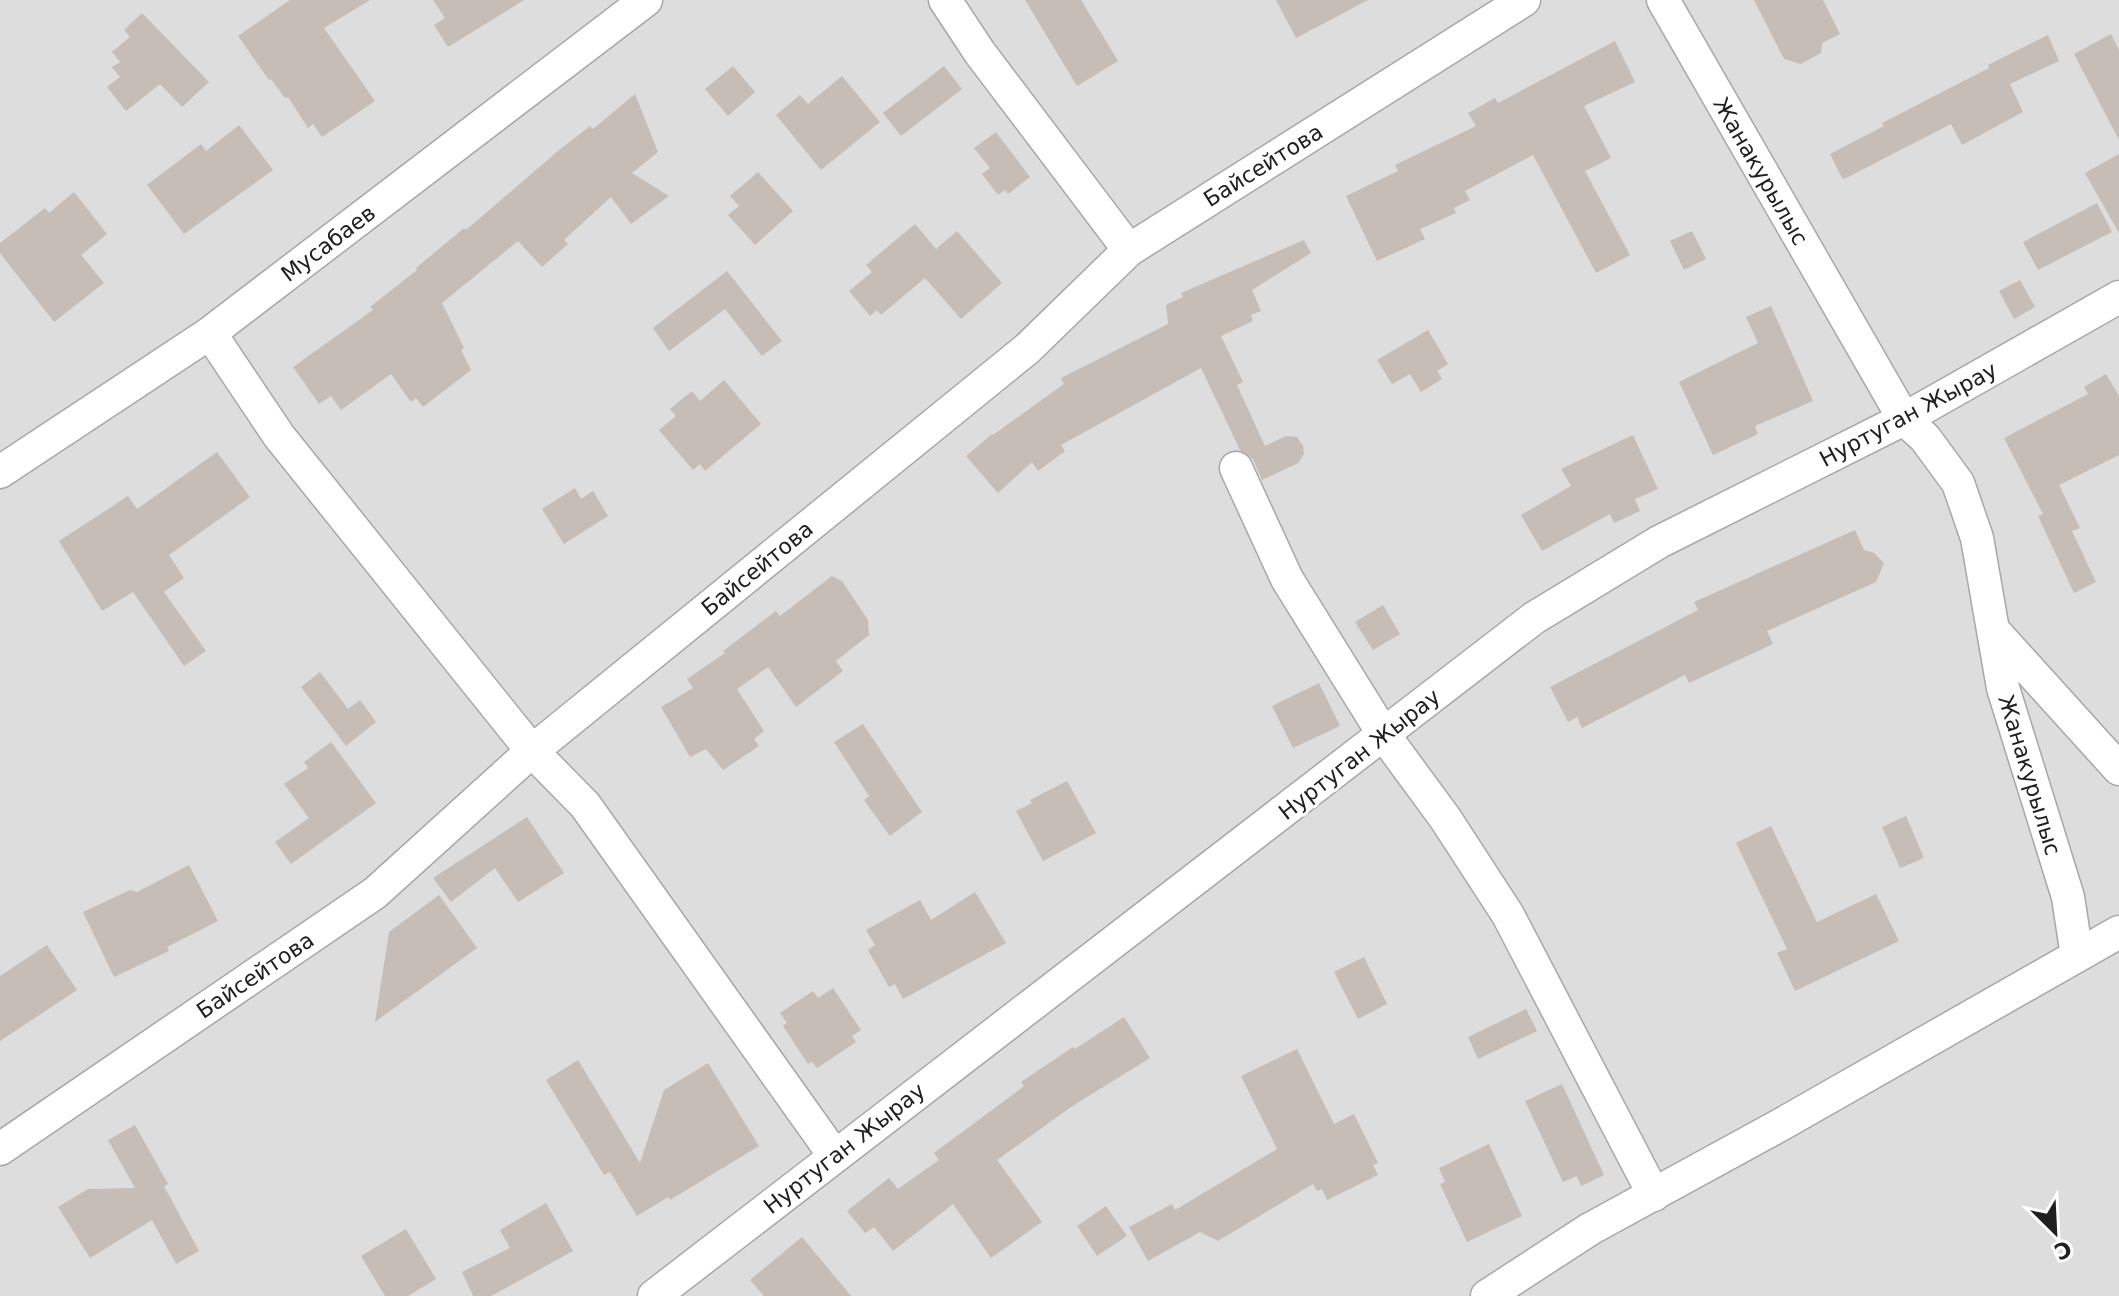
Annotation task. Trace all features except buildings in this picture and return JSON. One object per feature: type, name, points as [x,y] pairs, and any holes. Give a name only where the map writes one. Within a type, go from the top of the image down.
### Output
[{"type":"street","name":"Мусабаев","points":[[0,472],[210,333],[646,0]]},
{"type":"street","points":[[945,0],[980,53],[1129,250]]},
{"type":"street","name":"Байсейтова","points":[[0,1149],[375,893],[532,751],[1027,349],[1129,250],[1524,0]]},
{"type":"street","name":"Жанакурылыс","points":[[1663,0],[1904,419],[1925,438],[1958,483],[1977,538],[2003,688],[2068,897],[2077,956]]},
{"type":"street","name":"Нуртуган Жырау","points":[[654,1296],[1546,611],[1659,542],[1904,419],[2119,297]]},
{"type":"street","points":[[210,333],[279,436],[532,751],[585,805],[834,1155]]},
{"type":"street","points":[[1236,468],[1287,579],[1384,735],[1445,818],[1508,915],[1654,1195]]},
{"type":"street","points":[[1993,630],[2119,769]]},
{"type":"street","points":[[1487,1296],[1590,1229],[2119,932]]},
{"type":"shaded area","points":[[0,0],[2119,0],[2119,1296],[0,1296]]}]
